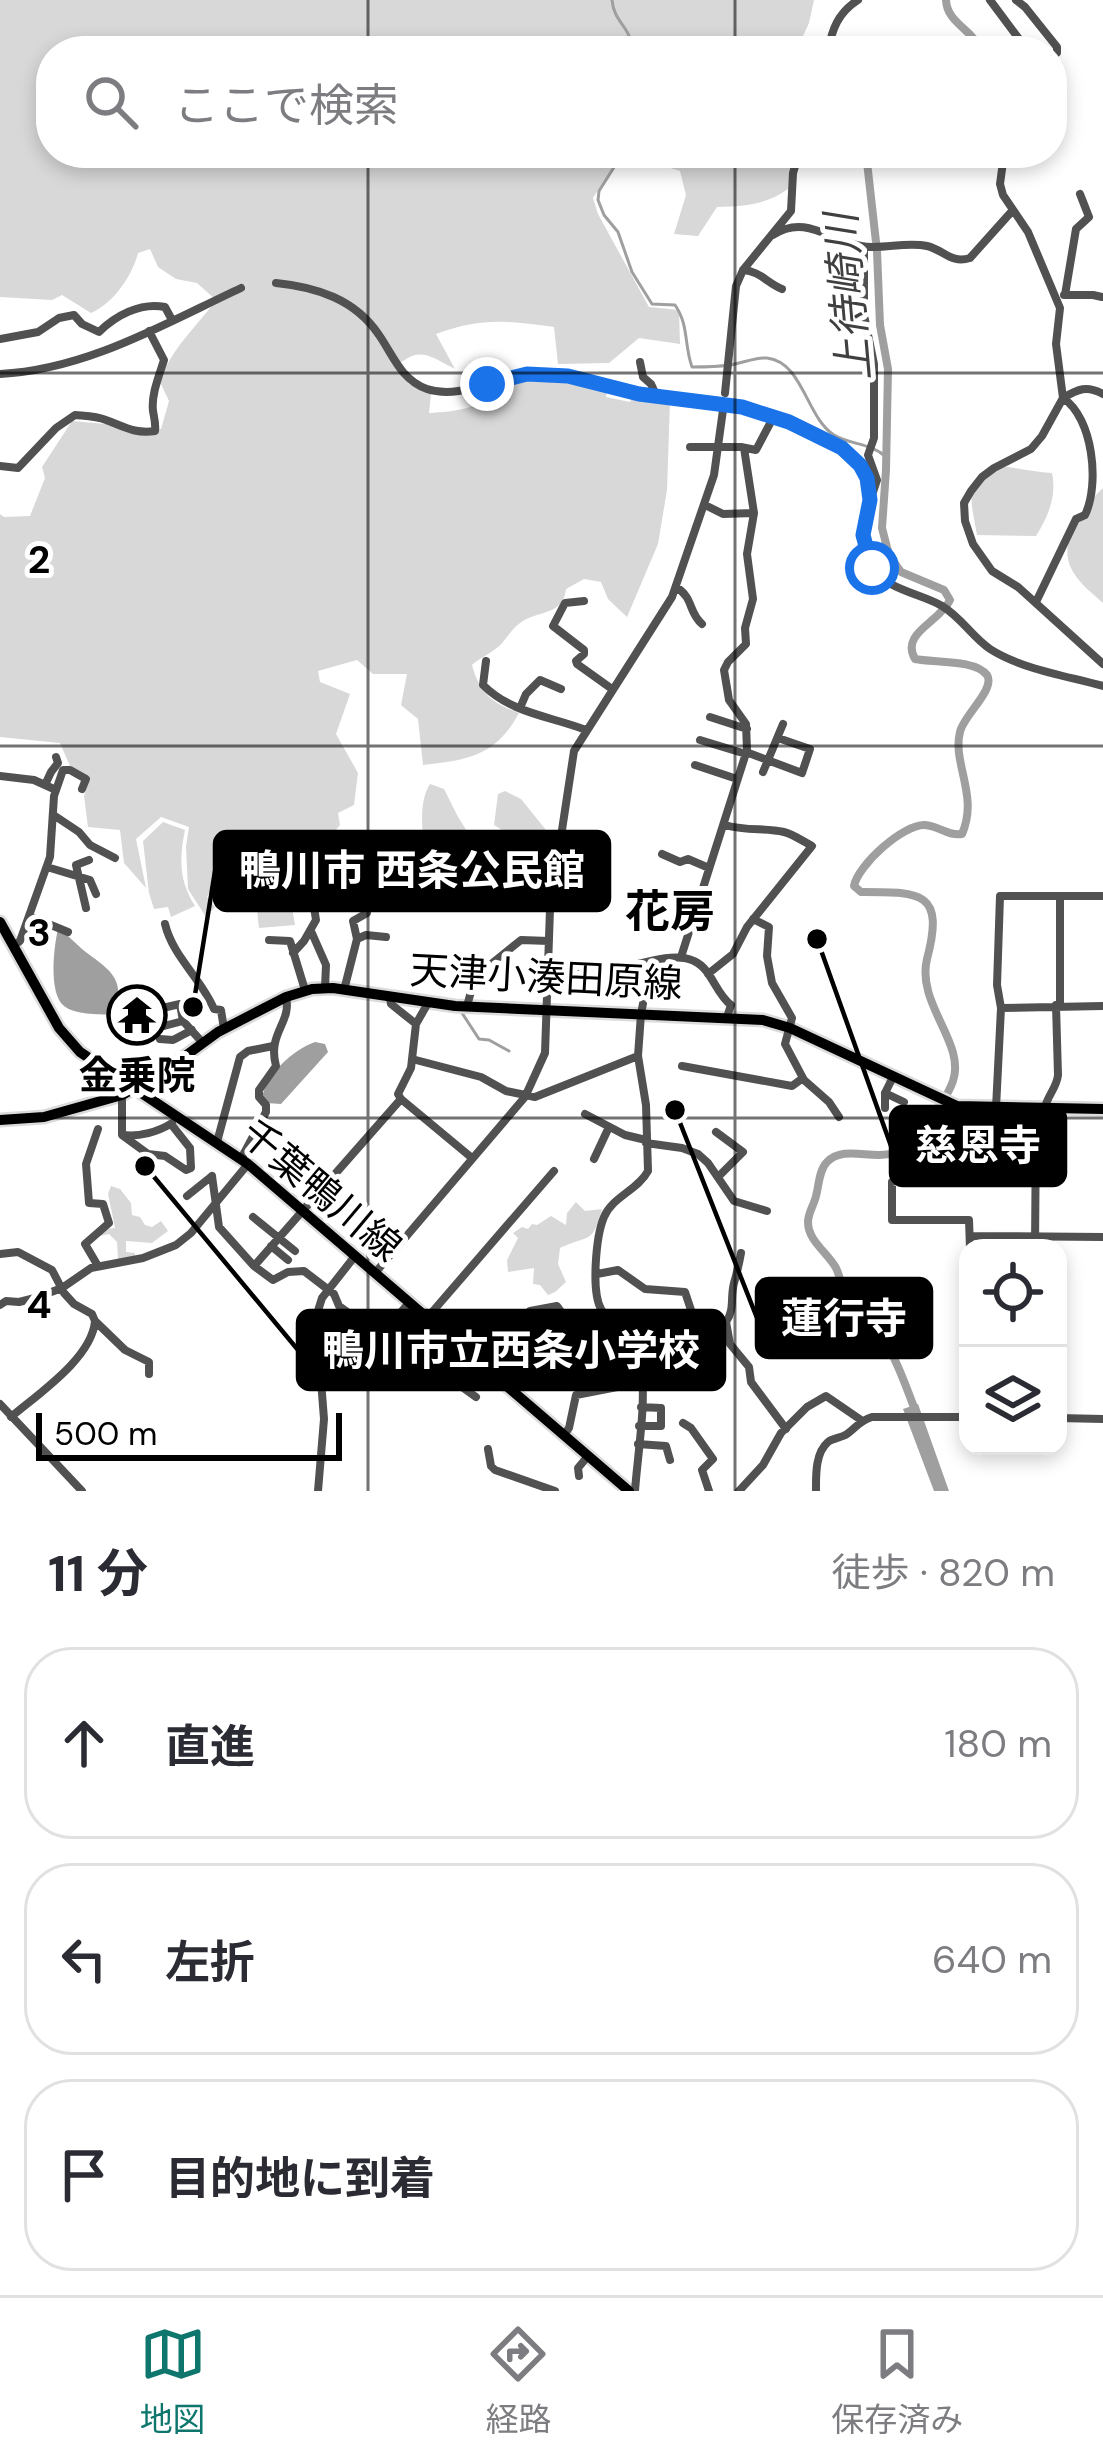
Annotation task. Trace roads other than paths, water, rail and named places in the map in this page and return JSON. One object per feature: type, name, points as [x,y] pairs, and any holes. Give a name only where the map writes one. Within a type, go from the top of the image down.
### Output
[{"type":"main road","name":"千葉鴨川線","points":[[0,922],[63,1034],[86,1058],[128,1092],[245,1162],[632,1491]]},
{"type":"main road","name":"天津小湊田原線","points":[[0,1120],[44,1118],[128,1092],[224,1029],[286,997],[325,988],[467,1006],[763,1020],[790,1028],[952,1104],[1103,1109]]},
{"type":"street","points":[[831,36],[841,15],[858,0]]},
{"type":"street","points":[[990,0],[1017,36]]},
{"type":"street","points":[[1016,0],[1048,36]]},
{"type":"street","points":[[725,393],[736,286],[743,269],[791,211],[794,168]]},
{"type":"street","points":[[1004,168],[1003,195],[1061,296]]},
{"type":"street","points":[[1036,602],[1076,519],[1088,512],[1091,487],[1090,447],[1075,406],[1063,398],[1056,344],[1076,229],[1089,217],[1081,194]]},
{"type":"street","points":[[773,236],[794,226],[823,231],[863,247],[926,246],[962,261],[1013,210]]},
{"type":"street","points":[[863,247],[864,315],[874,364],[874,438],[868,455],[877,481],[863,535],[872,568],[890,584],[956,616],[989,648],[1025,664],[1103,686]]},
{"type":"street","points":[[743,269],[761,274],[782,289]]},
{"type":"street","points":[[276,283],[331,294],[354,309],[380,335],[402,371],[424,388],[456,392],[542,373],[622,391],[742,407],[774,416],[842,448],[867,478],[870,500]]},
{"type":"street","points":[[0,374],[64,365],[103,352],[241,288]]},
{"type":"street","points":[[1061,296],[1102,297]]},
{"type":"street","points":[[0,339],[38,332],[67,315],[99,332],[112,319],[143,306],[165,307],[172,320]]},
{"type":"street","points":[[0,466],[18,468],[75,415],[102,418],[130,433],[155,431],[154,393],[164,360],[148,331]]},
{"type":"street","points":[[640,362],[643,377],[656,395]]},
{"type":"street","points":[[1103,394],[1078,389],[1063,398],[1031,449],[982,477],[964,503],[965,521],[982,560],[1103,664]]},
{"type":"street","points":[[375,1273],[526,1096],[545,1053],[550,909],[574,751],[672,598],[705,505],[723,410]]},
{"type":"street","points":[[690,447],[753,451],[759,448],[774,416]]},
{"type":"street","points":[[1090,447],[1103,447]]},
{"type":"street","points":[[681,957],[746,753],[746,724],[729,700],[724,670],[746,644],[753,599],[747,554],[754,513],[744,448]]},
{"type":"street","points":[[705,505],[723,514],[754,513]]},
{"type":"street","points":[[676,587],[689,597],[702,624]]},
{"type":"street","points":[[584,601],[565,603],[553,626],[584,650],[577,664],[612,689]]},
{"type":"street","points":[[487,661],[483,685],[497,699],[586,730]]},
{"type":"street","points":[[520,708],[540,680],[561,689]]},
{"type":"street","points":[[710,718],[747,729]]},
{"type":"street","points":[[764,772],[783,724]]},
{"type":"street","points":[[700,740],[802,773],[809,749],[778,738]]},
{"type":"street","points":[[45,785],[58,763],[56,757]]},
{"type":"street","points":[[695,765],[737,779]]},
{"type":"street","points":[[13,946],[20,941],[47,867],[56,790],[66,769],[86,779],[82,789]]},
{"type":"street","points":[[0,776],[34,780],[56,790]]},
{"type":"street","points":[[54,815],[90,845],[115,858]]},
{"type":"street","points":[[708,974],[733,954],[753,919],[812,846],[784,832],[750,832],[725,825]]},
{"type":"street","points":[[662,854],[709,868]]},
{"type":"street","points":[[86,908],[76,865],[89,860]]},
{"type":"street","points":[[47,867],[90,880],[96,894]]},
{"type":"street","points":[[344,989],[357,939],[353,921],[367,913],[365,880]]},
{"type":"street","points":[[293,952],[316,920],[313,901],[324,896]]},
{"type":"street","points":[[996,1108],[1000,896],[1103,896]]},
{"type":"street","points":[[1035,1236],[1041,1108],[1057,1083],[1060,896]]},
{"type":"street","points":[[29,916],[68,932]]},
{"type":"street","points":[[753,919],[769,927],[772,983],[792,1018],[785,1044],[803,1078],[839,1117]]},
{"type":"street","points":[[165,924],[179,958],[206,990],[214,1009],[221,1010],[224,1029]]},
{"type":"street","points":[[310,932],[326,965],[325,988]]},
{"type":"street","points":[[357,939],[386,937]]},
{"type":"street","points":[[269,940],[290,940],[304,990]]},
{"type":"street","points":[[467,1006],[475,976],[521,940],[549,941]]},
{"type":"street","points":[[549,966],[621,967],[681,957],[698,962],[708,974],[718,994],[731,1005],[727,1017]]},
{"type":"street","points":[[472,958],[480,973]]},
{"type":"street","points":[[632,1491],[642,1378],[632,1347],[596,1298],[604,1217],[648,1173],[646,1098],[638,1056],[651,962]]},
{"type":"street","points":[[0,1305],[62,1288],[98,1266],[162,1252],[191,1233],[245,1162],[267,1108],[259,1094],[276,1066],[273,1046],[288,1010],[286,997]]},
{"type":"street","points":[[390,998],[416,1024]]},
{"type":"street","points":[[428,1003],[416,1024],[412,1059],[398,1094],[472,1158]]},
{"type":"street","points":[[158,1009],[180,1004],[184,1022],[202,1042]]},
{"type":"street","points":[[1001,1008],[1103,1006]]},
{"type":"street","points":[[164,1026],[184,1022]]},
{"type":"street","points":[[160,1039],[173,1040],[192,1030]]},
{"type":"street","points":[[217,1142],[240,1057],[273,1046]]},
{"type":"street","points":[[412,1059],[535,1097],[638,1056]]},
{"type":"street","points":[[682,1066],[792,1086],[803,1078]]},
{"type":"street","points":[[885,1108],[893,1076]]},
{"type":"street","points":[[122,1135],[128,1092]]},
{"type":"street","points":[[885,1094],[904,1102]]},
{"type":"street","points":[[254,1266],[401,1099]]},
{"type":"street","points":[[952,1104],[924,1179],[892,1182],[892,1220],[970,1220],[970,1236],[1103,1237]]},
{"type":"street","points":[[586,1114],[625,1135],[692,1151],[706,1161],[734,1201],[767,1211]]},
{"type":"street","points":[[174,1120],[190,1148],[191,1168],[159,1153],[148,1154],[122,1135],[136,1136],[174,1120]]},
{"type":"street","points":[[594,1160],[609,1126]]},
{"type":"street","points":[[98,1129],[86,1163],[89,1203],[105,1207],[109,1223],[85,1244],[98,1266]]},
{"type":"street","points":[[716,1132],[742,1151],[718,1177]]},
{"type":"street","points":[[427,1318],[554,1171]]},
{"type":"street","points":[[187,1196],[212,1176],[219,1227],[254,1266],[273,1280],[304,1271],[329,1289],[338,1306],[400,1364],[454,1382],[476,1396]]},
{"type":"street","points":[[253,1216],[295,1250]]},
{"type":"street","points":[[271,1246],[288,1260]]},
{"type":"street","points":[[0,1254],[14,1251],[49,1268],[74,1304],[89,1312],[125,1350],[149,1362],[149,1374]]},
{"type":"street","points":[[564,1435],[576,1395],[642,1378],[670,1362],[698,1331],[726,1322],[731,1316],[741,1253]]},
{"type":"street","points":[[318,1491],[324,1419],[316,1317],[322,1298],[356,1256]]},
{"type":"street","points":[[597,1274],[618,1270],[645,1288],[685,1292],[698,1331]]},
{"type":"street","points":[[374,1342],[409,1303]]},
{"type":"street","points":[[565,1319],[533,1333],[530,1311],[557,1306],[584,1336]]},
{"type":"street","points":[[573,1328],[530,1364],[537,1376],[559,1364],[604,1314]]},
{"type":"street","points":[[11,1417],[78,1358],[94,1333],[95,1321]]},
{"type":"street","points":[[726,1322],[730,1344],[749,1367],[751,1382],[786,1429]]},
{"type":"street","points":[[508,1388],[527,1382]]},
{"type":"street","points":[[741,1490],[786,1429],[807,1407],[826,1396],[861,1420],[959,1418]]},
{"type":"street","points":[[0,1404],[82,1491]]},
{"type":"street","points":[[639,1426],[661,1426],[662,1408],[641,1407]]},
{"type":"street","points":[[1067,1418],[1103,1419]]},
{"type":"street","points":[[816,1491],[821,1453],[828,1442],[843,1437],[861,1420]]},
{"type":"street","points":[[682,1423],[716,1456],[702,1470],[709,1491]]},
{"type":"street","points":[[638,1444],[666,1446],[670,1460]]},
{"type":"street","points":[[488,1449],[490,1466],[555,1491]]},
{"type":"street","points":[[579,1476],[578,1468],[588,1456]]},
{"type":"waterway","points":[[612,0],[629,36]]},
{"type":"waterway","name":"上待崎川","points":[[946,0],[951,15],[971,36]]},
{"type":"waterway","points":[[614,168],[598,200],[652,304],[675,305],[692,367],[762,358],[779,362],[797,379],[817,416],[834,435],[886,457]]},
{"type":"waterway","name":"上待崎川","points":[[868,168],[888,369],[882,528],[889,555],[901,572],[944,590],[950,600],[917,635],[912,650],[915,659],[973,666],[989,681],[960,732],[968,806],[962,834],[925,825],[905,831],[872,857],[854,886],[861,892],[913,895],[930,908],[932,937],[925,976],[953,1052],[953,1081],[935,1112],[901,1150],[846,1154],[827,1162],[808,1219],[811,1235],[836,1268],[846,1294],[883,1336],[915,1410]]},
{"type":"waterway","points":[[462,1013],[479,1039],[509,1051]]},
{"type":"tunnel","points":[[241,288],[256,281],[276,283]]},
{"type":"place","name":"慈恩寺","points":[[817,939]]},
{"type":"place","name":"鴨川市 西条公民館","points":[[193,1007]]},
{"type":"place","name":"金乗院","points":[[137,1015]]},
{"type":"place","name":"蓮行寺","points":[[675,1110]]},
{"type":"place","name":"鴨川市立西条小学校","points":[[145,1166]]},
{"type":"district","name":"花房","points":[[670,911]]}]
